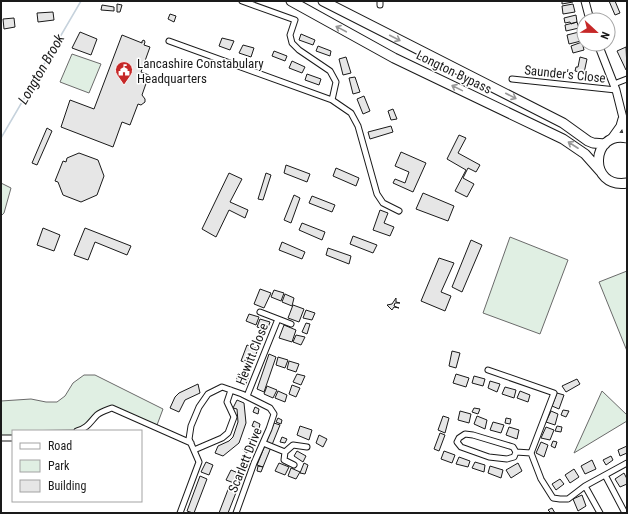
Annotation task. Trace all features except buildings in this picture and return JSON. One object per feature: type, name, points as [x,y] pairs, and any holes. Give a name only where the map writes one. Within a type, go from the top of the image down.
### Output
[{"type":"highway","name":"Longton Bypass","points":[[291,1],[394,58],[563,139],[585,154],[610,181],[625,184]]},
{"type":"highway","name":"Longton Bypass","points":[[323,1],[563,123],[588,141],[594,143],[608,142]]},
{"type":"highway","points":[[601,172],[598,165],[600,150],[608,142],[616,138],[627,138]]},
{"type":"street","points":[[242,1],[295,20],[290,35],[292,43],[299,50],[330,71],[336,82],[332,100]]},
{"type":"street","points":[[586,1],[588,12]]},
{"type":"street","points":[[169,41],[332,100],[351,113],[358,126],[377,194],[383,203],[399,211]]},
{"type":"street","points":[[601,52],[622,109],[620,126],[608,142]]},
{"type":"street","points":[[615,87],[627,79]]},
{"type":"street","name":"Saunder's Close","points":[[512,80],[615,87]]},
{"type":"street","points":[[622,119],[627,134]]},
{"type":"street","name":"Hewitt Close","points":[[260,312],[291,324]]},
{"type":"street","name":"Hewitt Close","points":[[247,396],[278,319]]},
{"type":"street","points":[[488,370],[554,394],[530,453],[541,479],[553,498],[568,498],[585,486],[627,463]]},
{"type":"street","points":[[180,513],[199,462],[189,439],[191,426],[199,407],[208,394],[222,387],[247,396]]},
{"type":"street","points":[[194,450],[222,438],[228,433],[234,417],[227,402],[231,390]]},
{"type":"street","name":"Scarlett Drive","points":[[236,513],[274,414],[270,408],[247,396]]},
{"type":"street","points":[[80,430],[86,428],[98,415],[112,408],[191,443]]},
{"type":"street","points":[[465,434],[472,435],[513,446],[516,452],[514,457],[489,457],[461,448],[457,442],[459,438],[465,434]]},
{"type":"street","points":[[1,438],[12,438]]},
{"type":"street","points":[[263,443],[285,452]]},
{"type":"street","points":[[294,465],[284,460],[285,452],[293,445],[307,447]]},
{"type":"street","points":[[516,452],[530,453]]},
{"type":"street","points":[[605,475],[625,513]]},
{"type":"street","points":[[585,486],[600,513]]},
{"type":"green space","points":[[72,54],[101,64],[89,93],[60,82]]},
{"type":"green space","points":[[1,183],[11,188],[4,213],[1,216]]},
{"type":"green space","points":[[510,237],[568,260],[540,334],[483,313]]},
{"type":"green space","points":[[627,271],[627,351],[599,282]]},
{"type":"green space","points":[[84,375],[95,375],[163,409],[157,425],[114,407],[109,407],[83,427],[73,430],[12,430],[12,436],[1,436],[1,401],[31,399],[46,402],[57,402],[65,396],[73,383]]},
{"type":"green space","points":[[602,391],[627,415],[627,421],[574,453]]},
{"type":"waterway","name":"Longton Brook","points":[[1,138],[81,1]]},
{"type":"place","name":"Lancashire Constabulary Headquarters","points":[[124,85]]}]
